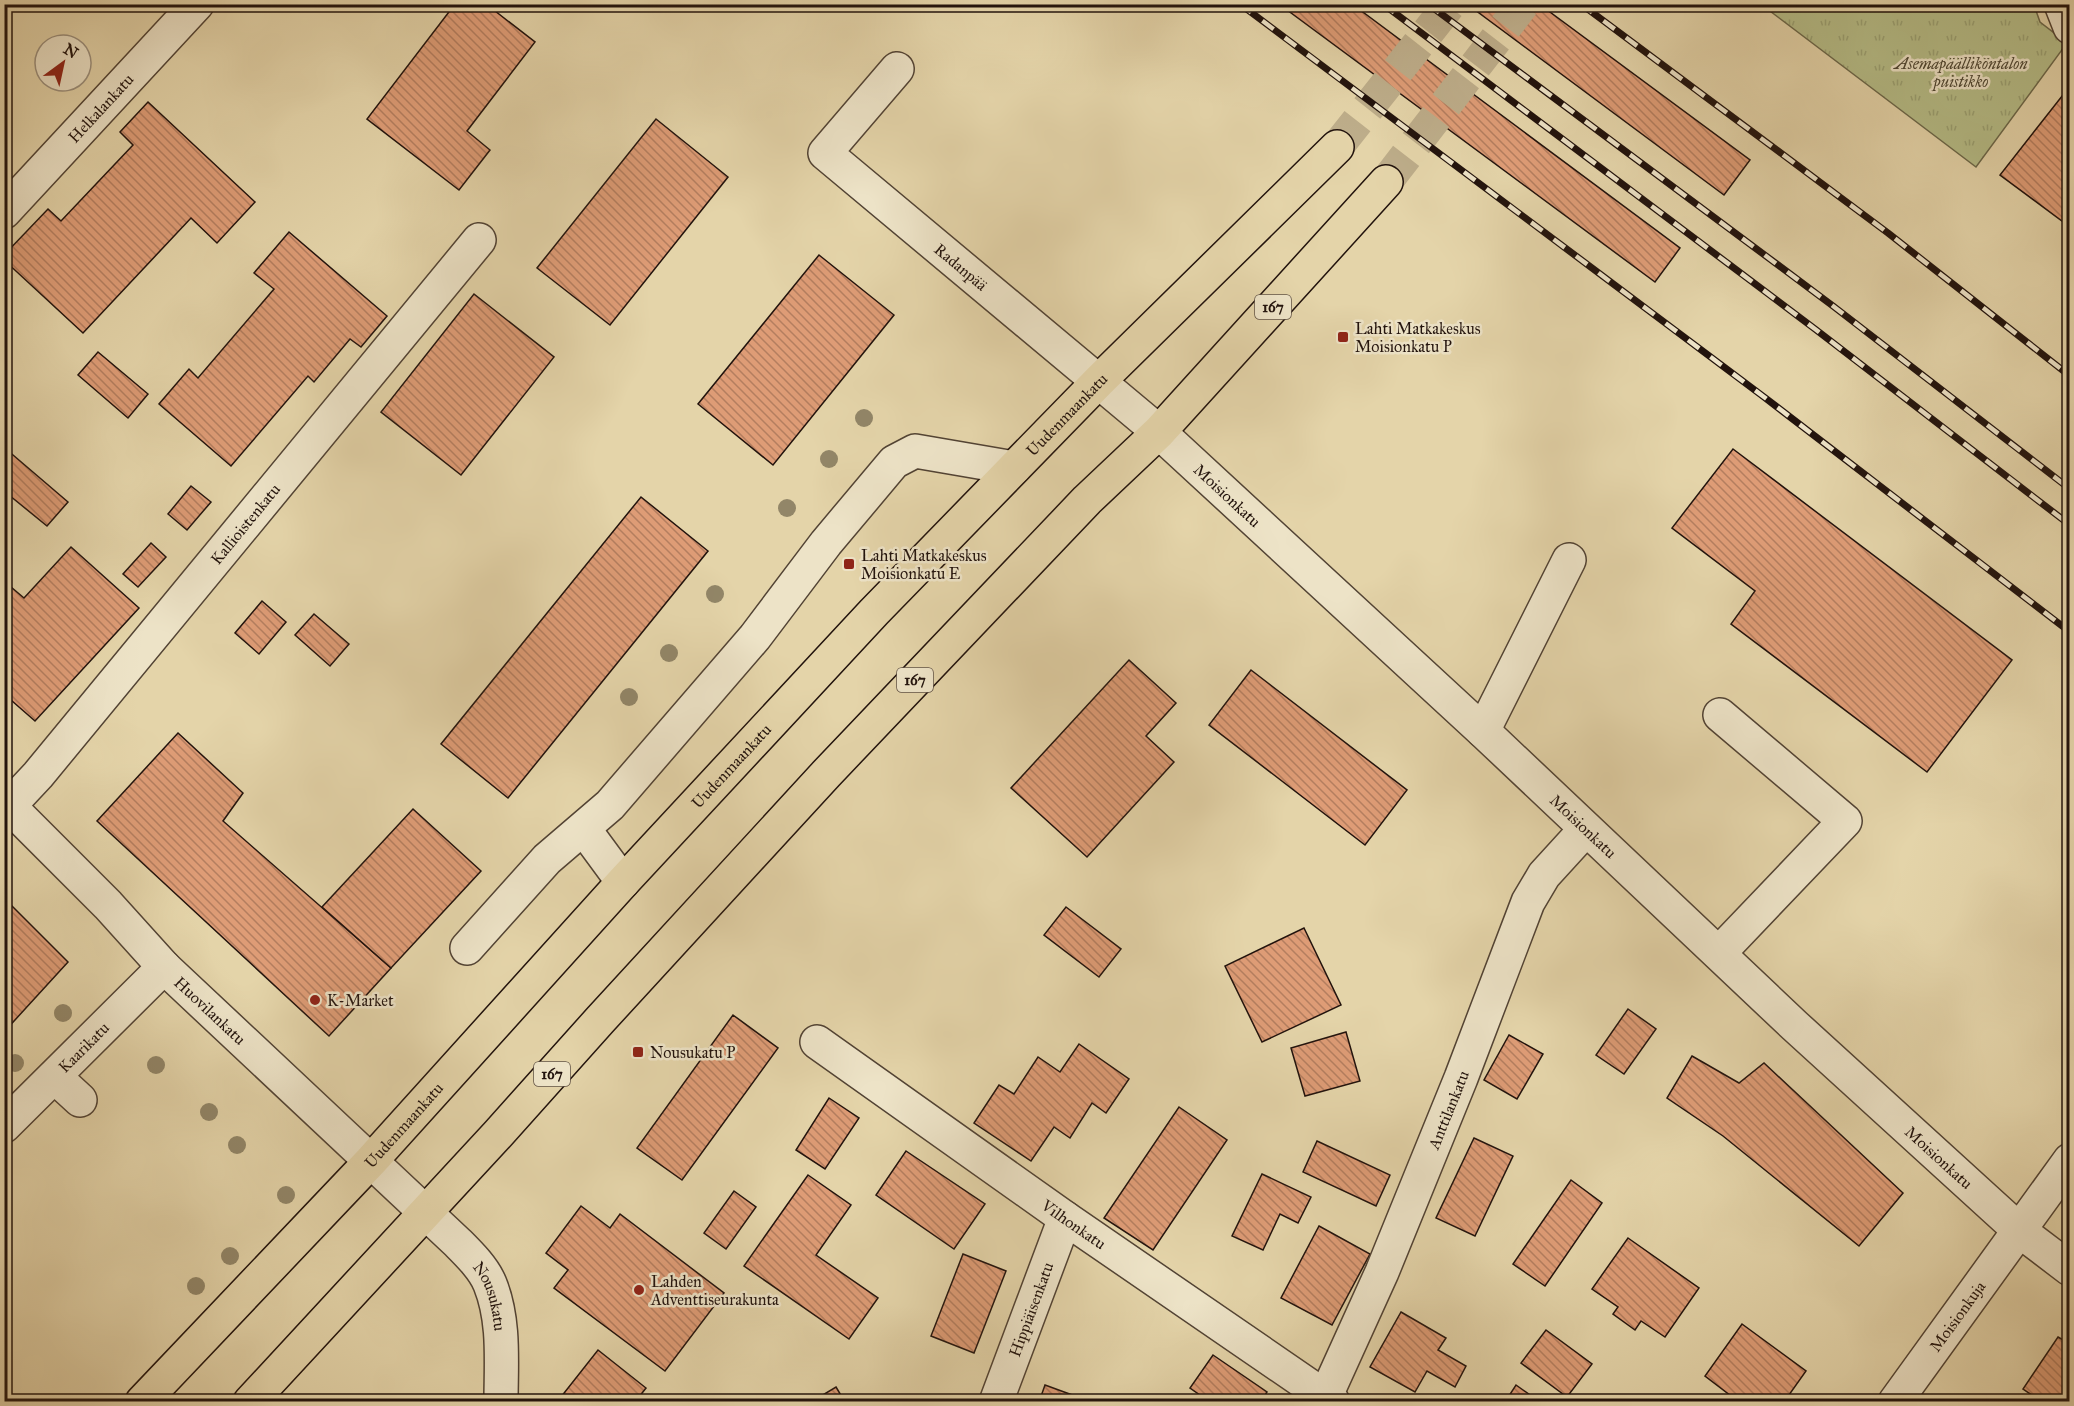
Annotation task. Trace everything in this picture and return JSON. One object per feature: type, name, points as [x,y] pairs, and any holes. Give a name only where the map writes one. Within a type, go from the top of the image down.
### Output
[{"type":"main road","name":"Uudenmaankatu","points":[[142,1401],[371,1161],[623,882],[874,612],[1099,381],[1337,147]]},
{"type":"main road","name":"167","points":[[250,1401],[825,774],[1087,500],[1159,432],[1386,182]]},
{"type":"street","name":"Helkalankatu","points":[[4,212],[197,4]]},
{"type":"street","name":"Radanpää","points":[[897,69],[825,153],[1099,381]]},
{"type":"street","name":"Kallioistenkatu","points":[[7,803],[38,775],[479,240]]},
{"type":"street","name":"Moisionkatu","points":[[1099,381],[1159,432],[1483,731],[1795,1026],[2020,1232],[2070,1269]]},
{"type":"street","points":[[467,948],[547,859],[610,805],[755,637],[826,543],[894,462],[915,452],[1014,468]]},
{"type":"street","points":[[1483,731],[1569,560]]},
{"type":"street","points":[[1719,953],[1845,821],[1720,715]]},
{"type":"street","name":"Huovilankatu","points":[[7,803],[108,905],[164,967],[425,1212]]},
{"type":"street","points":[[584,829],[623,882]]},
{"type":"street","name":"Anttilankatu","points":[[1327,1399],[1382,1272],[1461,1078],[1528,902],[1544,875],[1586,829]]},
{"type":"street","name":"Kaarikatu","points":[[4,1126],[164,967]]},
{"type":"street","name":"Vilhonkatu","points":[[817,1042],[1065,1218],[1327,1399]]},
{"type":"street","points":[[55,1077],[80,1100]]},
{"type":"street","name":"Moisionkuja","points":[[1895,1401],[2020,1232],[2070,1160]]},
{"type":"street","name":"Nousukatu","points":[[425,1212],[475,1261],[490,1284],[501,1327],[501,1401]]},
{"type":"street","name":"Hippiäisenkatu","points":[[996,1401],[1065,1218]]},
{"type":"green space","name":"Asemapäälliköntalon puistikko","points":[[1762,5],[2034,5],[2040,22],[2067,43],[1976,167]]},
{"type":"building","points":[[455,4],[486,4],[535,42],[467,131],[490,150],[459,190],[367,119]]},
{"type":"building","points":[[1279,4],[1352,4],[1680,248],[1655,282]]},
{"type":"building","points":[[1467,4],[1539,4],[1750,160],[1724,195]]},
{"type":"building","points":[[2066,91],[2070,94],[2070,227],[2000,175]]},
{"type":"building","points":[[148,102],[255,202],[217,243],[191,218],[83,333],[4,260],[4,255],[48,209],[61,221],[133,145],[120,132]]},
{"type":"building","points":[[656,119],[728,177],[610,325],[537,268]]},
{"type":"building","points":[[289,232],[387,316],[361,347],[350,339],[314,382],[308,376],[231,466],[159,404],[189,369],[198,378],[274,289],[254,273]]},
{"type":"building","points":[[819,255],[894,315],[773,465],[698,404]]},
{"type":"building","points":[[474,294],[554,357],[461,475],[381,412]]},
{"type":"building","points":[[98,352],[148,394],[128,418],[78,375]]},
{"type":"building","points":[[6,449],[68,502],[47,526],[4,491]]},
{"type":"building","points":[[1733,449],[2012,660],[1927,772],[1731,624],[1755,591],[1672,528]]},
{"type":"building","points":[[191,486],[211,502],[187,530],[168,514]]},
{"type":"building","points":[[641,497],[708,551],[508,798],[441,744]]},
{"type":"building","points":[[151,543],[166,557],[138,587],[123,574]]},
{"type":"building","points":[[71,547],[139,608],[35,721],[4,694],[4,581],[24,598]]},
{"type":"building","points":[[262,601],[286,622],[259,654],[235,633]]},
{"type":"building","points":[[314,614],[349,644],[330,666],[295,635]]},
{"type":"building","points":[[1129,660],[1176,703],[1146,736],[1174,762],[1087,857],[1011,788]]},
{"type":"building","points":[[1251,670],[1407,790],[1365,845],[1209,725]]},
{"type":"building","points":[[178,733],[243,793],[223,821],[391,968],[329,1036],[97,821]]},
{"type":"building","points":[[413,809],[481,871],[391,968],[322,907]]},
{"type":"building","points":[[8,902],[68,962],[4,1032],[4,906]]},
{"type":"building","points":[[1066,907],[1121,949],[1099,977],[1044,935]]},
{"type":"building","points":[[1304,928],[1341,1005],[1262,1042],[1225,966]]},
{"type":"building","points":[[1628,1009],[1656,1029],[1624,1074],[1596,1055]]},
{"type":"building","points":[[733,1015],[778,1048],[682,1180],[637,1148]]},
{"type":"building","points":[[1346,1032],[1360,1081],[1305,1096],[1291,1048]]},
{"type":"building","points":[[1509,1035],[1543,1054],[1517,1099],[1484,1080]]},
{"type":"building","points":[[1079,1044],[1129,1079],[1106,1113],[1092,1103],[1070,1138],[1054,1127],[1031,1161],[974,1123],[999,1085],[1014,1094],[1038,1057],[1060,1072]]},
{"type":"building","points":[[1692,1056],[1739,1083],[1764,1063],[1903,1193],[1859,1246],[1723,1136],[1667,1098]]},
{"type":"building","points":[[829,1098],[859,1118],[825,1169],[796,1150]]},
{"type":"building","points":[[1179,1107],[1227,1140],[1153,1250],[1104,1218]]},
{"type":"building","points":[[1474,1138],[1513,1156],[1475,1236],[1436,1218]]},
{"type":"building","points":[[1317,1141],[1390,1175],[1376,1206],[1303,1172]]},
{"type":"building","points":[[906,1151],[985,1204],[954,1249],[876,1195]]},
{"type":"building","points":[[1262,1174],[1311,1197],[1298,1223],[1280,1214],[1263,1250],[1232,1236]]},
{"type":"building","points":[[808,1175],[851,1205],[816,1255],[878,1298],[849,1339],[744,1266]]},
{"type":"building","points":[[1571,1180],[1602,1203],[1545,1286],[1513,1264]]},
{"type":"building","points":[[734,1191],[756,1207],[726,1249],[704,1233]]},
{"type":"building","name":"Lahden Adventtiseurakunta","points":[[581,1206],[610,1228],[620,1214],[724,1293],[665,1371],[554,1288],[568,1270],[546,1253]]},
{"type":"building","points":[[1319,1226],[1370,1254],[1332,1325],[1281,1298]]},
{"type":"building","points":[[1628,1238],[1699,1288],[1665,1337],[1641,1321],[1635,1330],[1613,1314],[1618,1307],[1592,1289]]},
{"type":"building","points":[[963,1254],[1006,1271],[974,1353],[931,1336]]},
{"type":"building","points":[[1401,1312],[1446,1338],[1438,1350],[1466,1366],[1455,1387],[1427,1371],[1415,1392],[1370,1367]]},
{"type":"building","points":[[1742,1324],[1806,1371],[1784,1402],[1739,1402],[1705,1376]]},
{"type":"building","points":[[1546,1330],[1592,1364],[1567,1397],[1521,1363]]},
{"type":"building","points":[[2058,1337],[2070,1344],[2070,1402],[2042,1402],[2023,1389]]},
{"type":"building","points":[[598,1350],[646,1388],[635,1402],[557,1402]]},
{"type":"building","points":[[1213,1355],[1267,1392],[1261,1402],[1210,1402],[1190,1388]]},
{"type":"building","points":[[1045,1385],[1086,1400],[1085,1402],[1039,1402]]},
{"type":"building","points":[[1516,1385],[1540,1402],[1505,1402]]},
{"type":"building","points":[[836,1387],[845,1402],[811,1402]]},
{"type":"tunnel","points":[[1337,147],[1450,4]]},
{"type":"tunnel","points":[[1386,182],[1523,4]]},
{"type":"railway","points":[[1240,4],[1764,397],[2070,632]]},
{"type":"railway","points":[[1383,4],[1815,329],[2070,525]]},
{"type":"railway","points":[[1428,4],[1833,306],[2070,489]]},
{"type":"railway","points":[[1581,4],[1888,233],[2070,376]]},
{"type":"place","name":"Lahti Matkakeskus Moisionkatu P","points":[[1343,337]]},
{"type":"place","name":"Lahti Matkakeskus Moisionkatu E","points":[[849,564]]},
{"type":"place","name":"K-Market","points":[[315,1000]]},
{"type":"place","name":"Nousukatu P","points":[[638,1052]]},
{"type":"place","name":"Lahden Adventtiseurakunta","points":[[639,1290]]}]
